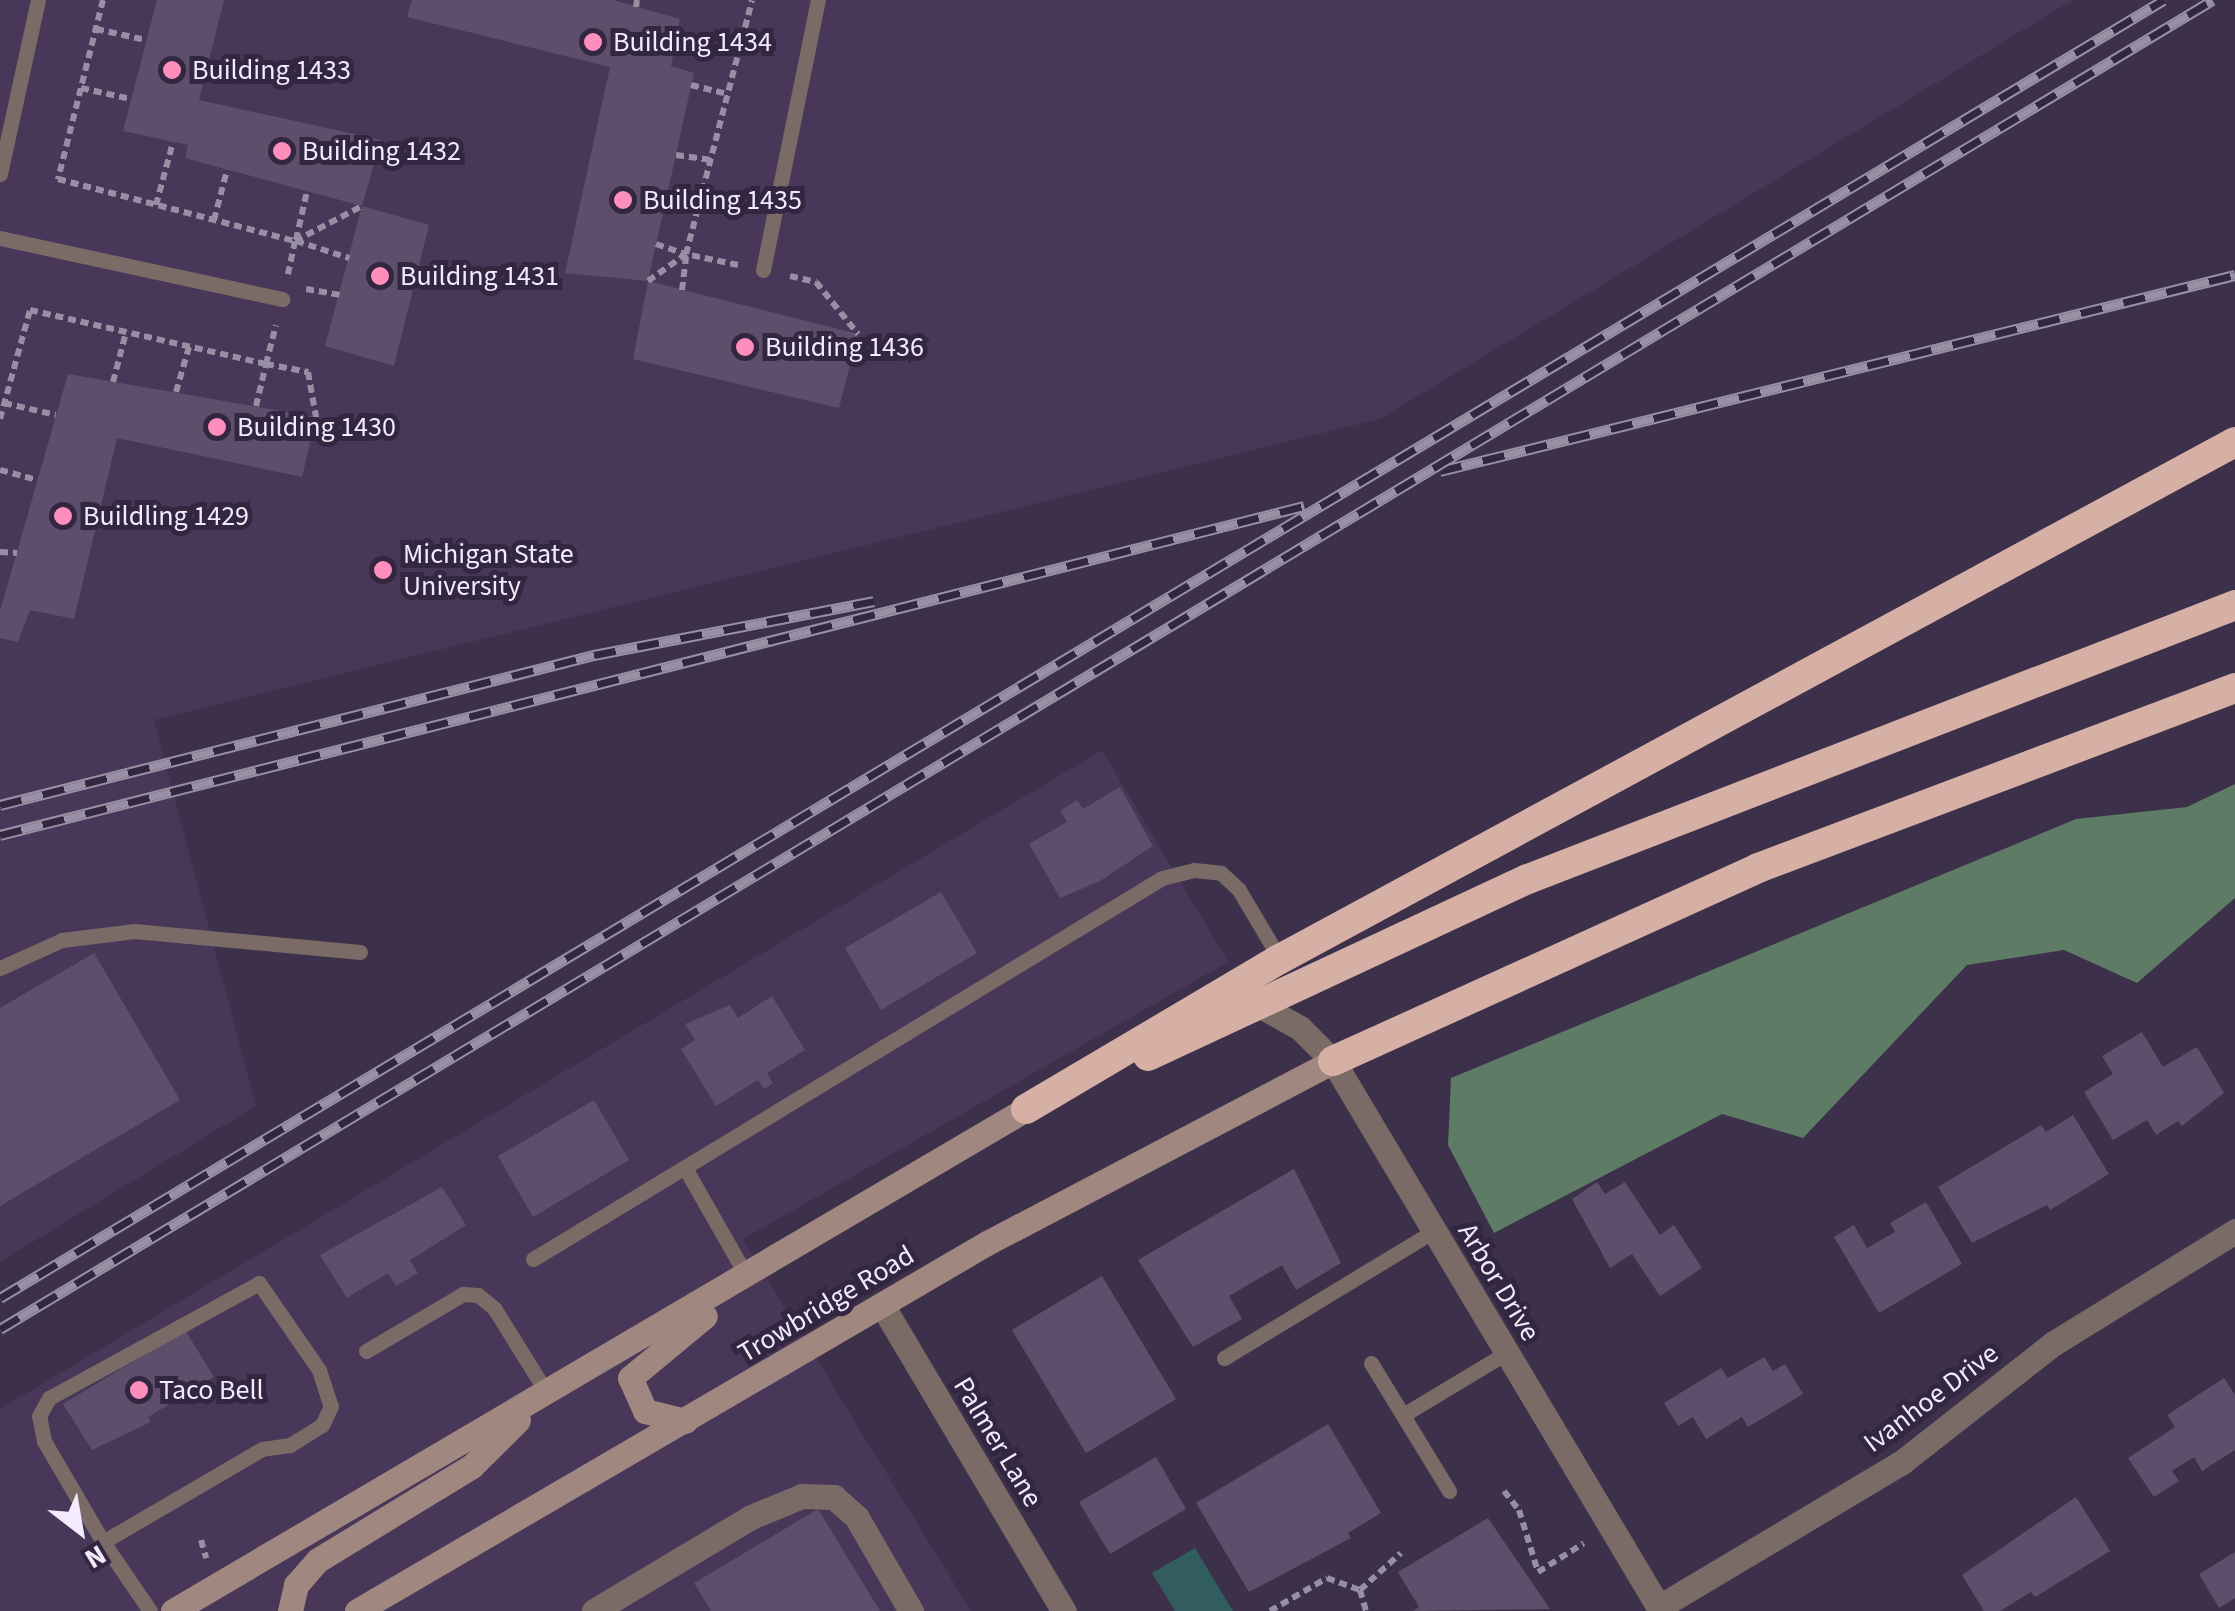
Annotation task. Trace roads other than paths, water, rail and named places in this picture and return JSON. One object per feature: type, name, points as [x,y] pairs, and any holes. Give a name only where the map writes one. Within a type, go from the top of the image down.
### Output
[{"type":"highway","points":[[1026,1109],[1280,959],[2235,442]]},
{"type":"highway","points":[[1026,1109],[1261,1006],[1528,878],[2235,605]]},
{"type":"highway","points":[[1333,1061],[1758,868],[2235,688]]},
{"type":"street","name":"Arbor Drive","points":[[1261,1006],[1300,1028],[1333,1061],[1660,1609]]},
{"type":"street","name":"Trowbridge Road","points":[[363,1609],[882,1304],[1333,1061]]},
{"type":"street","points":[[173,1611],[810,1240],[1026,1109]]},
{"type":"street","name":"Ivanhoe Drive","points":[[1660,1609],[1902,1462],[2054,1343],[2235,1231]]},
{"type":"street","points":[[685,1421],[645,1411],[631,1389],[634,1369],[810,1240]]},
{"type":"street","name":"Palmer Lane","points":[[882,1304],[1064,1611]]},
{"type":"street","points":[[290,1611],[296,1584],[318,1560],[472,1466],[547,1393]]},
{"type":"street","points":[[594,1611],[752,1516],[802,1496],[834,1497],[857,1518],[911,1611]]},
{"type":"lane","points":[[0,174],[38,0]]},
{"type":"lane","points":[[762,270],[818,0]]},
{"type":"lane","points":[[0,238],[282,299]]},
{"type":"lane","points":[[533,1259],[1162,878],[1194,870],[1221,873],[1239,890],[1280,959]]},
{"type":"lane","points":[[0,968],[62,940],[134,931],[360,952]]},
{"type":"lane","points":[[684,1168],[746,1275]]},
{"type":"lane","points":[[1224,1358],[1434,1232]]},
{"type":"lane","points":[[103,1542],[262,1449],[290,1445],[322,1425],[331,1406],[319,1370],[267,1289],[250,1283],[49,1398],[39,1416],[44,1441],[103,1542],[150,1611]]},
{"type":"lane","points":[[366,1351],[463,1294],[478,1295],[494,1308],[547,1393]]},
{"type":"lane","points":[[1403,1414],[1506,1353]]},
{"type":"lane","points":[[1371,1362],[1450,1491]]},
{"type":"railway","points":[[0,1298],[2164,0]]},
{"type":"railway","points":[[0,1329],[2213,0]]},
{"type":"railway","points":[[1440,471],[2235,275]]},
{"type":"railway","points":[[0,835],[1304,506]]},
{"type":"railway","points":[[0,805],[594,655],[874,601]]},
{"type":"place","name":"Building 1434","points":[[593,42]]},
{"type":"place","name":"Building 1433","points":[[172,70]]},
{"type":"place","name":"Building 1432","points":[[282,151]]},
{"type":"place","name":"Building 1435","points":[[623,200]]},
{"type":"place","name":"Building 1431","points":[[380,276]]},
{"type":"place","name":"Building 1436","points":[[745,347]]},
{"type":"place","name":"Building 1430","points":[[217,427]]},
{"type":"place","name":"Buildling 1429","points":[[63,516]]},
{"type":"place","name":"Michigan State University","points":[[383,570]]},
{"type":"place","name":"Taco Bell","points":[[139,1390]]}]
